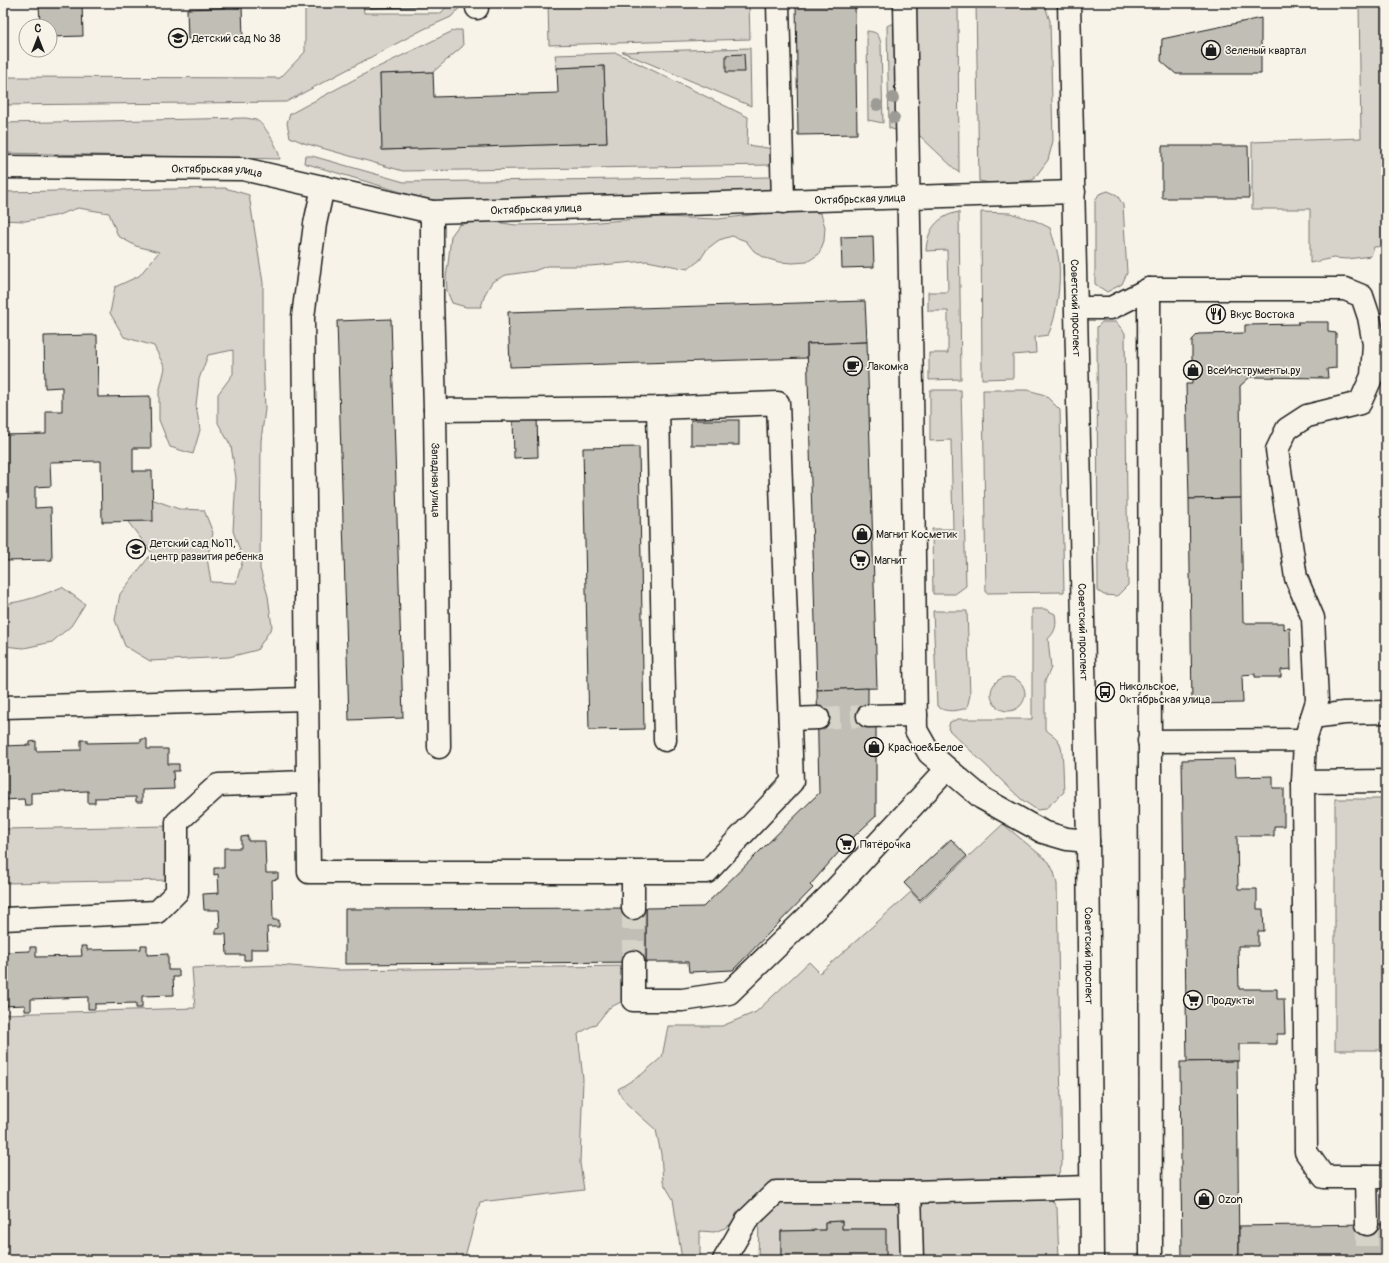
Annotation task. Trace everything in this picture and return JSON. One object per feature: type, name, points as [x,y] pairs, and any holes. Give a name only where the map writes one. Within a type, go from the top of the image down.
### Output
[{"type":"street","points":[[778,3],[783,202]]},
{"type":"street","points":[[904,3],[912,379],[916,730],[929,753],[982,798],[1043,832],[1067,839],[1088,841]]},
{"type":"street","name":"Советский проспект","points":[[1069,3],[1088,841],[1090,1187],[1092,1260]]},
{"type":"street","name":"Октябрьская улица","points":[[3,167],[243,169],[432,212],[1074,192]]},
{"type":"street","points":[[323,187],[316,224],[303,317],[309,872],[707,872],[792,782],[778,403],[658,408],[435,410]]},
{"type":"street","name":"Западная улица","points":[[432,212],[439,747]]},
{"type":"street","points":[[1149,289],[1151,1260]]},
{"type":"street","points":[[1076,308],[1111,308],[1149,289],[1345,289],[1362,296],[1369,317],[1374,344],[1372,376],[1360,403],[1307,416],[1287,429],[1277,450],[1296,578],[1313,618],[1317,701],[1305,740],[1303,782],[1306,1152],[1324,1177],[1376,1177],[1367,1224]]},
{"type":"street","points":[[658,408],[666,740]]},
{"type":"street","points":[[3,707],[307,699]]},
{"type":"street","points":[[1312,718],[1344,713],[1386,712]]},
{"type":"street","points":[[868,716],[916,715]]},
{"type":"street","points":[[790,719],[818,718]]},
{"type":"street","points":[[1149,741],[1305,740]]},
{"type":"street","points":[[633,962],[633,1000],[682,1000],[729,993],[828,897],[947,769]]},
{"type":"street","points":[[1303,782],[1386,781]]},
{"type":"street","points":[[3,919],[157,912],[177,892],[177,822],[218,785],[308,782]]},
{"type":"street","points":[[633,872],[633,908]]},
{"type":"street","points":[[724,1260],[747,1220],[776,1192],[910,1192],[1090,1187]]},
{"type":"street","points":[[910,1192],[912,1260]]},
{"type":"shaded area","points":[[305,3],[363,3],[364,13],[441,13],[447,6],[447,3],[464,3],[451,17],[424,29],[286,102],[3,105],[3,77],[280,78],[305,52]]},
{"type":"shaded area","points":[[548,3],[749,3],[750,39],[549,45]]},
{"type":"shaded area","points":[[916,3],[958,3],[959,173],[919,135],[916,116]]},
{"type":"shaded area","points":[[976,3],[1044,3],[1050,21],[1053,141],[1048,160],[1033,180],[996,184],[979,181]]},
{"type":"shaded area","points":[[1359,3],[1386,3],[1386,246],[1374,247],[1371,256],[1347,259],[1333,258],[1310,263],[1310,209],[1252,209],[1252,142],[1361,138]]},
{"type":"shaded area","points":[[894,24],[897,27],[898,127],[895,130],[889,128],[887,26]]},
{"type":"shaded area","points":[[455,30],[462,30],[463,46],[433,72],[380,74],[383,150],[607,143],[604,66],[557,68],[555,55],[617,53],[748,117],[747,145],[774,149],[771,165],[403,171],[304,143],[290,137],[287,123],[290,114],[370,71]]},
{"type":"shaded area","points":[[867,31],[877,34],[881,44],[883,123],[868,120]]},
{"type":"shaded area","points":[[750,48],[751,106],[622,52]]},
{"type":"shaded area","points":[[246,118],[260,122],[274,143],[280,159],[3,153],[3,123]]},
{"type":"shaded area","points":[[305,156],[312,156],[404,182],[770,177],[774,178],[775,188],[769,192],[468,205],[431,201],[304,163]]},
{"type":"shaded area","points":[[225,188],[249,195],[263,283],[265,409],[261,441],[260,569],[268,596],[272,627],[257,650],[229,657],[150,661],[125,646],[115,620],[120,594],[152,553],[118,509],[146,497],[179,509],[204,510],[213,533],[207,558],[211,582],[236,583],[243,559],[233,531],[236,478],[231,446],[218,423],[218,394],[233,374],[233,350],[208,355],[199,379],[196,405],[200,430],[193,454],[170,447],[159,420],[159,393],[165,368],[154,346],[124,337],[110,313],[115,287],[139,276],[159,252],[136,246],[118,236],[109,213],[78,208],[55,216],[25,221],[3,220],[3,192]]},
{"type":"shaded area","points":[[1108,191],[1117,195],[1123,205],[1127,273],[1122,284],[1107,292],[1095,284],[1095,201],[1099,194]]},
{"type":"shaded area","points":[[805,208],[821,214],[825,227],[824,241],[819,254],[807,262],[779,262],[765,258],[754,251],[746,241],[732,236],[719,240],[707,249],[700,260],[688,269],[647,261],[590,266],[547,266],[534,271],[506,275],[492,282],[485,294],[481,307],[466,307],[452,303],[447,291],[446,277],[451,236],[459,225],[474,221],[488,221],[516,225],[574,224],[661,217],[718,219],[776,212],[791,212]]},
{"type":"shaded area","points":[[959,212],[961,379],[929,380],[929,353],[948,353],[948,311],[928,311],[928,292],[948,292],[947,250],[926,251],[928,237],[931,230],[939,221],[951,214]]},
{"type":"shaded area","points":[[981,212],[1010,213],[1036,221],[1050,228],[1057,249],[1059,289],[1051,328],[1048,335],[1035,337],[1036,353],[1013,355],[1013,378],[982,379]]},
{"type":"shaded area","points":[[1102,322],[1116,322],[1125,333],[1128,585],[1117,596],[1104,595],[1098,591],[1097,327]]},
{"type":"shaded area","points":[[930,390],[961,390],[966,586],[955,594],[933,594],[932,529],[953,529],[951,440],[930,441]]},
{"type":"shaded area","points":[[983,390],[1028,390],[1045,395],[1060,410],[1064,592],[986,593]]},
{"type":"shaded area","points":[[62,587],[85,604],[71,626],[52,642],[24,648],[3,646],[3,604],[33,598]]},
{"type":"shaded area","points":[[1032,609],[1045,609],[1055,614],[1055,628],[1048,639],[1051,668],[1045,681],[1045,729],[1057,738],[1061,746],[1063,758],[1064,792],[1045,809],[1037,810],[1021,799],[948,729],[950,722],[958,719],[1032,719]]},
{"type":"shaded area","points":[[933,611],[967,611],[970,695],[967,708],[955,711],[944,710],[937,706]]},
{"type":"shaded area","points":[[1011,677],[1020,682],[1024,687],[1024,701],[1020,706],[1015,710],[1005,711],[1001,710],[992,701],[991,691],[992,687],[1001,678]]},
{"type":"shaded area","points":[[1335,799],[1386,799],[1386,1050],[1335,1050]]},
{"type":"shaded area","points":[[1003,824],[1049,862],[1054,872],[1057,884],[1062,1165],[1056,1180],[788,1185],[725,1228],[714,1232],[700,1231],[700,1260],[682,1260],[673,1199],[663,1182],[661,1154],[656,1130],[627,1104],[618,1089],[641,1075],[662,1057],[668,1026],[722,1026],[756,1012],[809,962],[820,973],[911,892],[920,902]]},
{"type":"shaded area","points":[[170,826],[171,880],[3,883],[3,829]]},
{"type":"shaded area","points":[[278,965],[339,970],[630,966],[627,999],[609,1008],[597,1023],[578,1034],[583,1079],[580,1163],[584,1190],[480,1202],[464,1260],[3,1260],[3,1014],[195,1008],[192,968]]},
{"type":"shaded area","points":[[887,1199],[902,1211],[905,1260],[886,1260],[885,1229],[842,1229],[842,1221],[825,1222],[825,1230],[781,1231],[781,1260],[758,1260],[759,1219],[774,1202]]},
{"type":"shaded area","points":[[1051,1199],[1057,1208],[1059,1260],[918,1260],[917,1211],[923,1204],[935,1201]]},
{"type":"building","points":[[39,3],[82,3],[83,36],[58,37],[58,18],[40,18]]},
{"type":"building","points":[[370,3],[447,3],[447,6],[370,8]]},
{"type":"building","points":[[796,3],[855,3],[857,134],[798,135]]},
{"type":"building","points":[[1146,3],[1160,3],[1146,6]]},
{"type":"building","points":[[242,7],[243,38],[188,39],[187,9]]},
{"type":"building","name":"Зеленый квартал","points":[[1261,18],[1261,74],[1176,74],[1161,61],[1162,39]]},
{"type":"building","points":[[744,54],[745,72],[726,72],[726,55]]},
{"type":"building","points":[[604,66],[607,143],[382,150],[380,74],[433,72],[434,97],[558,93],[557,68]]},
{"type":"building","points":[[1162,146],[1248,146],[1249,198],[1162,198]]},
{"type":"building","points":[[873,236],[874,267],[842,268],[841,237]]},
{"type":"building","points":[[865,301],[867,342],[807,344],[807,358],[510,367],[508,312]]},
{"type":"building","points":[[391,319],[403,718],[349,720],[337,321]]},
{"type":"building","points":[[1297,322],[1328,322],[1328,332],[1336,333],[1336,368],[1327,369],[1328,378],[1250,377],[1240,386],[1241,498],[1189,499],[1186,384],[1192,384],[1192,340],[1198,334],[1245,333],[1245,325],[1299,324]]},
{"type":"building","points":[[97,335],[98,397],[150,396],[151,448],[133,448],[133,471],[152,471],[153,521],[102,522],[101,461],[50,462],[51,486],[35,487],[35,508],[51,507],[52,560],[3,561],[3,435],[46,434],[46,411],[62,411],[62,387],[45,388],[44,336]]},
{"type":"building","points":[[867,342],[877,688],[817,690],[807,344]]},
{"type":"building","points":[[513,416],[537,416],[538,457],[514,458]]},
{"type":"building","points":[[691,420],[739,420],[739,445],[691,445]]},
{"type":"building","points":[[639,447],[644,729],[589,730],[583,448]]},
{"type":"building","points":[[1241,498],[1243,623],[1284,623],[1284,629],[1290,628],[1291,669],[1281,670],[1281,677],[1255,677],[1255,674],[1242,675],[1243,703],[1192,704],[1189,499]]},
{"type":"building","points":[[868,688],[868,720],[876,721],[876,816],[846,844],[810,885],[813,888],[733,970],[689,972],[688,962],[646,962],[646,908],[703,907],[819,793],[817,690]]},
{"type":"building","points":[[141,739],[147,739],[147,749],[168,749],[168,764],[179,764],[179,771],[173,771],[174,789],[142,790],[142,802],[136,802],[136,797],[95,798],[95,803],[88,803],[88,791],[31,793],[31,805],[25,805],[24,799],[3,800],[3,746],[30,745],[30,742],[36,741],[36,751],[81,750],[81,740],[87,740],[87,743],[141,742]]},
{"type":"building","points":[[1235,759],[1236,777],[1273,776],[1273,788],[1284,788],[1284,826],[1274,826],[1274,836],[1237,836],[1238,889],[1257,889],[1257,909],[1263,909],[1264,931],[1258,931],[1258,946],[1238,946],[1239,989],[1277,989],[1277,999],[1284,999],[1285,1034],[1277,1034],[1277,1044],[1239,1044],[1239,1061],[1187,1062],[1182,760]]},
{"type":"building","points":[[248,836],[248,841],[265,841],[266,873],[278,873],[278,879],[272,880],[273,920],[279,920],[279,927],[267,927],[268,949],[251,949],[251,960],[244,960],[244,955],[227,955],[226,934],[216,934],[216,929],[220,928],[219,910],[204,910],[203,894],[219,893],[218,874],[214,875],[214,868],[224,868],[224,848],[241,848],[241,837]]},
{"type":"building","points":[[951,839],[967,856],[920,900],[904,883]]},
{"type":"building","points":[[646,908],[646,962],[345,964],[345,909]]},
{"type":"building","points":[[141,945],[147,945],[147,955],[168,954],[168,970],[179,970],[179,977],[173,977],[174,995],[142,996],[142,1008],[136,1008],[136,1003],[95,1004],[95,1009],[88,1009],[88,997],[31,999],[31,1011],[25,1011],[25,1005],[3,1006],[3,952],[30,951],[30,947],[36,947],[36,957],[82,956],[81,946],[87,946],[87,950],[141,949]]},
{"type":"building","points":[[1237,1061],[1239,1260],[1182,1260],[1180,1062]]},
{"type":"building","points":[[842,1221],[842,1229],[886,1229],[886,1260],[781,1260],[781,1231],[825,1230],[825,1222]]},
{"type":"building","points":[[1386,1224],[1386,1260],[1239,1260],[1239,1226]]},
{"type":"tunnel","points":[[818,718],[868,716]]},
{"type":"tunnel","points":[[633,908],[633,962]]},
{"type":"tunnel","points":[[1367,1224],[1367,1260]]},
{"type":"place","name":"Детский сад № 38","points":[[178,38]]},
{"type":"place","name":"Зеленый квартал","points":[[1211,50]]},
{"type":"place","name":"Вкус Востока","points":[[1216,314]]},
{"type":"place","name":"Лакомка","points":[[853,366]]},
{"type":"place","name":"ВсеИнструменты.ру","points":[[1193,370]]},
{"type":"place","name":"Магнит Косметик","points":[[862,534]]},
{"type":"place","name":"Детский сад №11, центр развития ребенка","points":[[136,549]]},
{"type":"place","name":"Магнит","points":[[860,560]]},
{"type":"place","name":"Никольское, Октябрьская улица","points":[[1105,692]]},
{"type":"place","name":"Красное&Белое","points":[[874,747]]},
{"type":"place","name":"Пятёрочка","points":[[846,844]]},
{"type":"place","name":"Продукты","points":[[1193,1000]]},
{"type":"place","name":"Ozon","points":[[1204,1199]]}]
